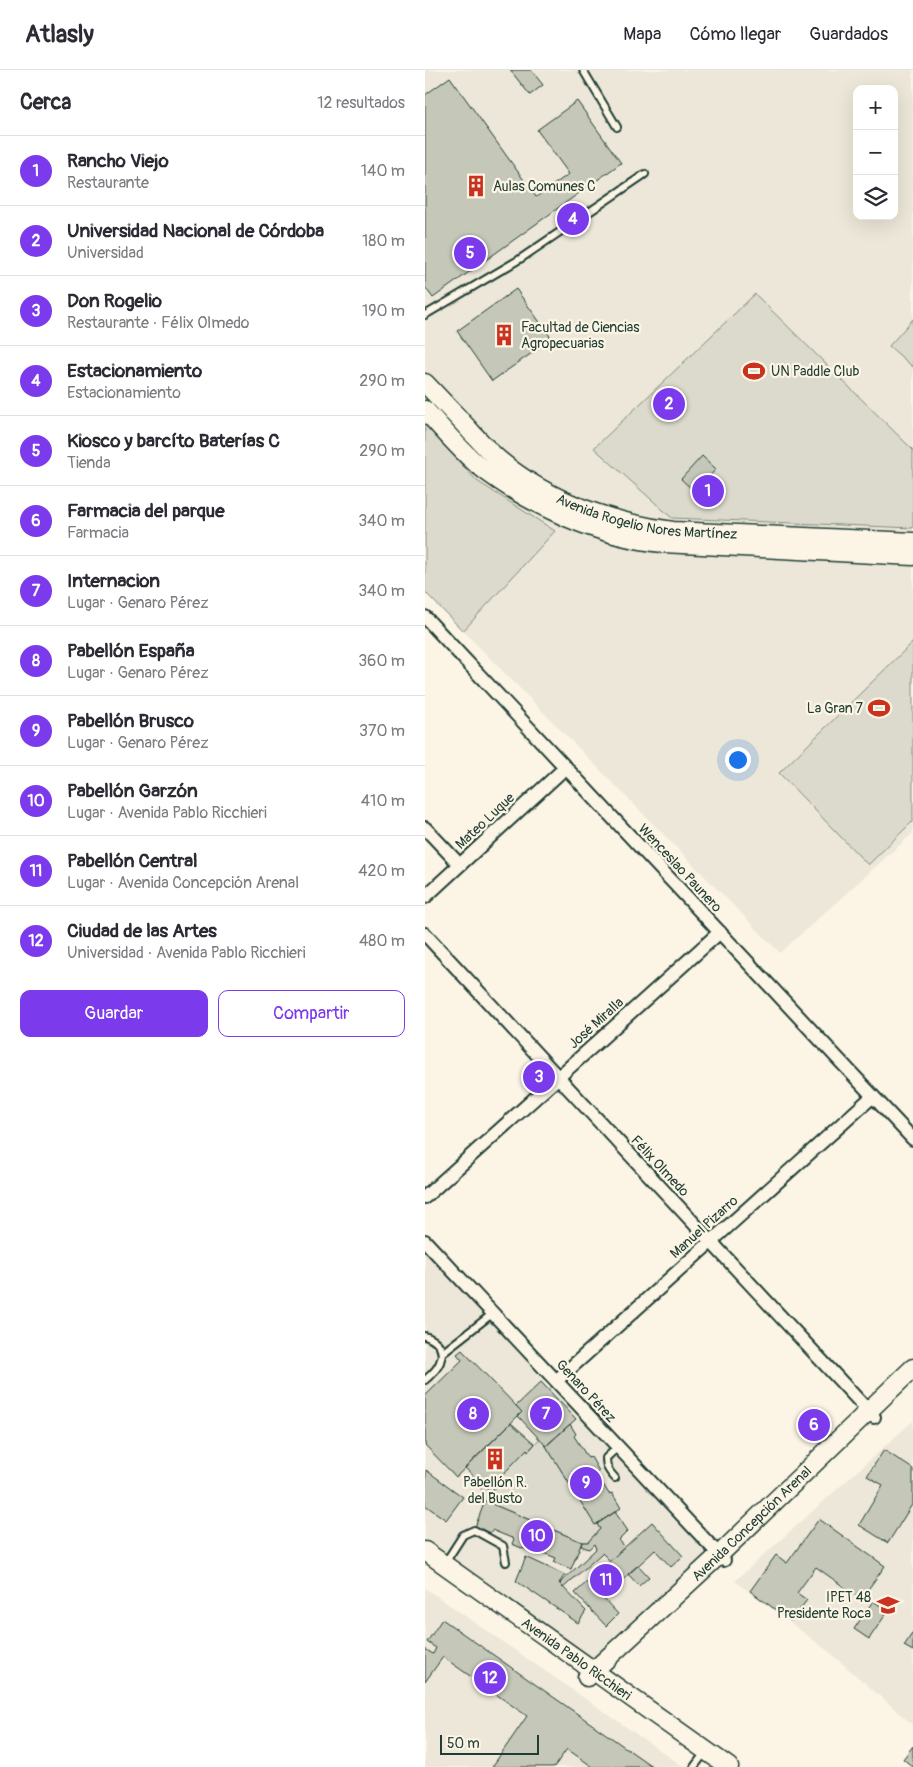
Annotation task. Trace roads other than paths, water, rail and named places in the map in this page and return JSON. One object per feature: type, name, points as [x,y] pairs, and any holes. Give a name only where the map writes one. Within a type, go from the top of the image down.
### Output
[{"type":"main road","name":"Avenida Rogelio Nores Martínez","points":[[425,383],[498,460],[529,483],[602,516],[673,531],[913,542]]},
{"type":"main road","name":"Avenida Rogelio Nores Martínez","points":[[425,410],[477,464],[503,482],[588,526],[614,534],[647,542],[913,556]]},
{"type":"main road","name":"Avenida Concepción Arenal","points":[[595,1677],[871,1414],[913,1368]]},
{"type":"main road","name":"Avenida Concepción Arenal","points":[[871,1414],[913,1381]]},
{"type":"main road","name":"Avenida Pablo Ricchieri","points":[[425,1551],[595,1677],[701,1764]]},
{"type":"main road","name":"Avenida Pablo Ricchieri","points":[[425,1561],[729,1767]]},
{"type":"street","name":"Wenceslao Paunero","points":[[425,617],[913,1139]]},
{"type":"street","name":"Mateo Luque","points":[[425,897],[566,768]]},
{"type":"street","points":[[425,828],[460,865]]},
{"type":"street","name":"José Miralla","points":[[425,1197],[720,932]]},
{"type":"street","name":"Félix Olmedo","points":[[425,934],[871,1414]]},
{"type":"street","name":"Manuel Pizarro","points":[[556,1382],[873,1096]]},
{"type":"street","name":"Genaro Pérez","points":[[425,1241],[722,1558]]},
{"type":"lane","points":[[583,70],[617,127]]},
{"type":"lane","points":[[425,315],[520,258],[645,174]]},
{"type":"lane","points":[[425,306],[433,309]]},
{"type":"lane","points":[[442,1353],[492,1314]]},
{"type":"lane","points":[[425,1336],[438,1345],[442,1353],[439,1366],[425,1380]]},
{"type":"lane","points":[[615,1478],[607,1468],[606,1463],[607,1458],[618,1447]]},
{"type":"lane","points":[[444,1564],[463,1535],[474,1530],[503,1546],[506,1562]]},
{"type":"place","name":"Aulas Comunes C","points":[[476,186]]},
{"type":"place","name":"Estacionamiento","points":[[573,219]]},
{"type":"place","name":"Kiosco y barcíto Baterías C","points":[[470,253]]},
{"type":"place","name":"Facultad de Ciencias Agropecuarias","points":[[504,335]]},
{"type":"place","name":"UN Paddle Club","points":[[754,371]]},
{"type":"place","name":"Universidad Nacional de Córdoba","points":[[669,404]]},
{"type":"place","name":"Rancho Viejo","points":[[708,491]]},
{"type":"place","name":"La Gran 7","points":[[879,708]]},
{"type":"place","name":"Don Rogelio","points":[[539,1077]]},
{"type":"place","name":"Pabellón España","points":[[473,1414]]},
{"type":"place","name":"Internacion","points":[[546,1414]]},
{"type":"place","name":"Farmacia del parque","points":[[814,1425]]},
{"type":"place","name":"Pabellón R. del Busto","points":[[495,1459]]},
{"type":"place","name":"Pabellón Brusco","points":[[586,1483]]},
{"type":"place","name":"Pabellón Garzón","points":[[537,1536]]},
{"type":"place","name":"Pabellón Central","points":[[606,1580]]},
{"type":"place","name":"IPET 48 Presidente Roca","points":[[888,1605]]},
{"type":"place","name":"Ciudad de las Artes","points":[[490,1678]]}]
